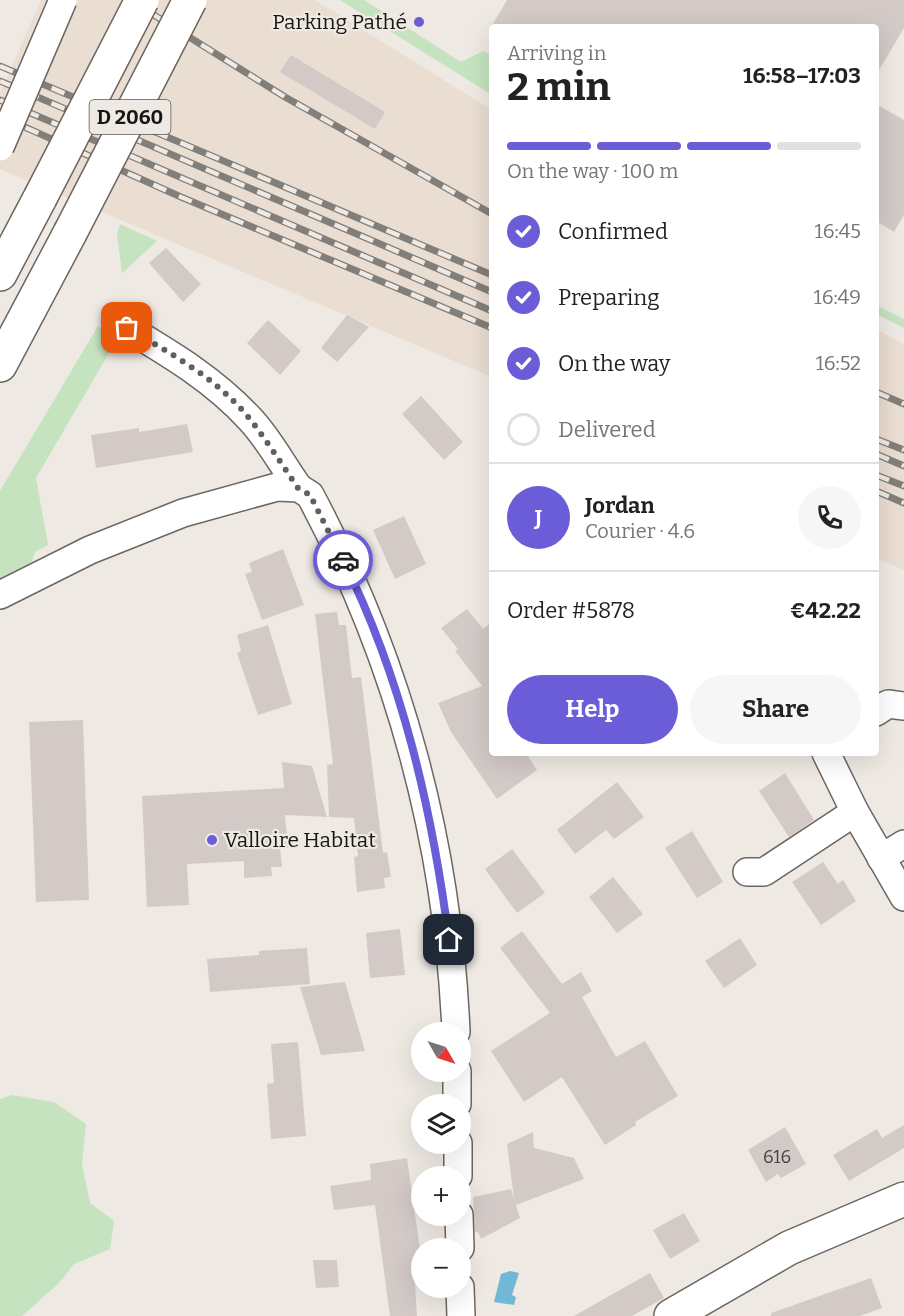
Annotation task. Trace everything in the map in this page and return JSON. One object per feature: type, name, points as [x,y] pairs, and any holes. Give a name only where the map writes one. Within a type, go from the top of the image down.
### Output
[{"type":"main road","name":"D 2060","points":[[0,274],[142,0]]},
{"type":"main road","name":"D 2060","points":[[0,366],[190,0]]},
{"type":"main road","points":[[671,1316],[789,1248],[904,1199]]},
{"type":"street","points":[[0,147],[63,0]]},
{"type":"street","points":[[127,328],[187,363],[213,382],[252,421],[298,488],[310,495],[347,568],[395,690],[421,779],[438,858],[452,960],[455,1022]]},
{"type":"street","points":[[0,595],[90,550],[183,513],[277,487],[298,488]]},
{"type":"street","points":[[879,710],[888,704],[904,706]]},
{"type":"street","points":[[827,756],[855,812],[904,897]]},
{"type":"street","points":[[747,872],[764,872],[855,812]]},
{"type":"street","points":[[881,858],[904,844]]},
{"type":"street","points":[[460,1298],[461,1316]]},
{"type":"shaded area","points":[[41,0],[315,0],[489,108],[489,376],[0,169],[0,93]]},
{"type":"shaded area","points":[[879,331],[904,344],[904,570],[879,559]]},
{"type":"green space","points":[[340,0],[364,0],[461,62],[483,51],[489,54],[489,93]]},
{"type":"green space","points":[[120,224],[157,241],[122,273],[117,233]]},
{"type":"green space","points":[[879,306],[904,319],[904,328],[879,316]]},
{"type":"green space","points":[[98,326],[116,341],[36,478],[48,545],[35,552],[31,564],[0,580],[0,491]]},
{"type":"green space","points":[[12,1095],[54,1102],[86,1124],[82,1165],[90,1203],[114,1221],[110,1249],[74,1264],[60,1282],[22,1316],[0,1316],[0,1099]]},
{"type":"water","points":[[510,1271],[519,1273],[512,1295],[516,1297],[514,1305],[494,1302],[501,1274]]},
{"type":"building","points":[[507,0],[904,0],[904,28],[879,70],[879,24],[493,24]]},
{"type":"building","points":[[291,55],[385,112],[375,129],[280,72]]},
{"type":"building","points":[[879,106],[904,120],[904,215],[894,232],[879,223]]},
{"type":"building","points":[[166,248],[201,284],[183,302],[149,263]]},
{"type":"building","points":[[347,315],[369,327],[337,362],[321,348]]},
{"type":"building","points":[[268,320],[301,351],[280,375],[247,343]]},
{"type":"building","points":[[421,396],[463,442],[444,460],[402,414]]},
{"type":"building","points":[[187,424],[193,452],[96,468],[91,435],[139,428],[139,432]]},
{"type":"building","points":[[404,516],[426,564],[395,579],[373,530]]},
{"type":"building","points":[[283,549],[304,605],[262,620],[245,574],[252,572],[249,563]]},
{"type":"building","points":[[467,609],[483,629],[489,624],[489,756],[528,756],[537,770],[497,799],[451,732],[438,703],[482,686],[455,651],[458,649],[441,628]]},
{"type":"building","points":[[337,612],[339,625],[346,625],[352,678],[361,677],[383,853],[387,852],[391,877],[384,878],[385,888],[357,892],[354,857],[358,856],[354,818],[329,817],[327,765],[333,764],[315,614]]},
{"type":"building","points":[[268,625],[292,704],[258,715],[237,653],[241,651],[237,635]]},
{"type":"building","points":[[83,720],[89,900],[36,902],[29,722]]},
{"type":"building","name":"Valloire Habitat","points":[[282,762],[312,766],[327,817],[285,815],[288,848],[280,848],[282,867],[271,867],[272,876],[244,878],[244,861],[187,864],[189,905],[147,907],[142,796],[284,788]]},
{"type":"building","points":[[785,773],[814,820],[789,837],[759,791]]},
{"type":"building","points":[[617,782],[644,817],[614,839],[606,830],[575,854],[557,830]]},
{"type":"building","points":[[692,831],[723,882],[697,898],[665,848]]},
{"type":"building","points":[[512,849],[545,893],[517,913],[485,869]]},
{"type":"building","points":[[823,862],[838,884],[843,880],[856,901],[821,925],[792,882]]},
{"type":"building","points":[[613,877],[643,914],[617,933],[589,897]]},
{"type":"building","points":[[400,929],[405,975],[370,978],[366,933]]},
{"type":"building","points":[[522,931],[562,984],[581,972],[592,991],[582,997],[616,1057],[645,1041],[678,1096],[635,1122],[636,1125],[605,1145],[562,1077],[524,1102],[491,1051],[550,1013],[500,948]]},
{"type":"building","points":[[740,938],[757,965],[724,988],[705,961]]},
{"type":"building","points":[[307,948],[310,984],[210,992],[207,959],[259,955],[259,951]]},
{"type":"building","points":[[345,982],[365,1051],[321,1055],[300,987]]},
{"type":"building","points":[[298,1042],[306,1136],[271,1139],[267,1084],[274,1083],[271,1044]]},
{"type":"building","points":[[904,1125],[904,1148],[849,1181],[833,1155],[877,1129],[882,1138]]},
{"type":"building","points":[[785,1127],[806,1164],[781,1178],[778,1174],[766,1182],[748,1150]]},
{"type":"building","points":[[533,1132],[534,1148],[574,1158],[584,1179],[516,1205],[520,1218],[481,1239],[478,1232],[475,1232],[473,1197],[511,1189],[514,1199],[507,1144]]},
{"type":"building","points":[[407,1158],[411,1186],[411,1226],[417,1226],[418,1238],[411,1238],[411,1298],[416,1298],[417,1316],[390,1316],[375,1205],[334,1210],[330,1186],[371,1180],[370,1164]]},
{"type":"building","points":[[684,1213],[700,1241],[670,1259],[653,1230]]},
{"type":"building","points":[[313,1260],[337,1260],[339,1287],[316,1288]]},
{"type":"building","points":[[650,1273],[664,1298],[632,1316],[574,1316]]},
{"type":"building","points":[[871,1278],[882,1308],[860,1316],[771,1316],[771,1313]]},
{"type":"railway","points":[[130,0],[285,97],[489,212]]},
{"type":"railway","points":[[0,66],[489,274]]},
{"type":"railway","points":[[0,81],[489,291]]},
{"type":"railway","points":[[0,100],[489,310]]},
{"type":"railway","points":[[0,116],[181,197],[489,327]]},
{"type":"railway","points":[[879,393],[904,404]]},
{"type":"railway","points":[[879,440],[904,450]]},
{"type":"railway","points":[[879,455],[904,466]]},
{"type":"railway","points":[[879,476],[904,486]]},
{"type":"railway","points":[[879,492],[904,503]]},
{"type":"way so far","points":[[127,328],[187,363],[213,382],[252,421],[298,488],[310,495],[343,560]]},
{"type":"place","name":"Parking Pathé","points":[[419,22]]},
{"type":"place","name":"Valloire Habitat","points":[[212,840]]},
{"type":"route","points":[[343,560],[373,630],[395,690],[421,779],[438,858],[449,940]]}]
